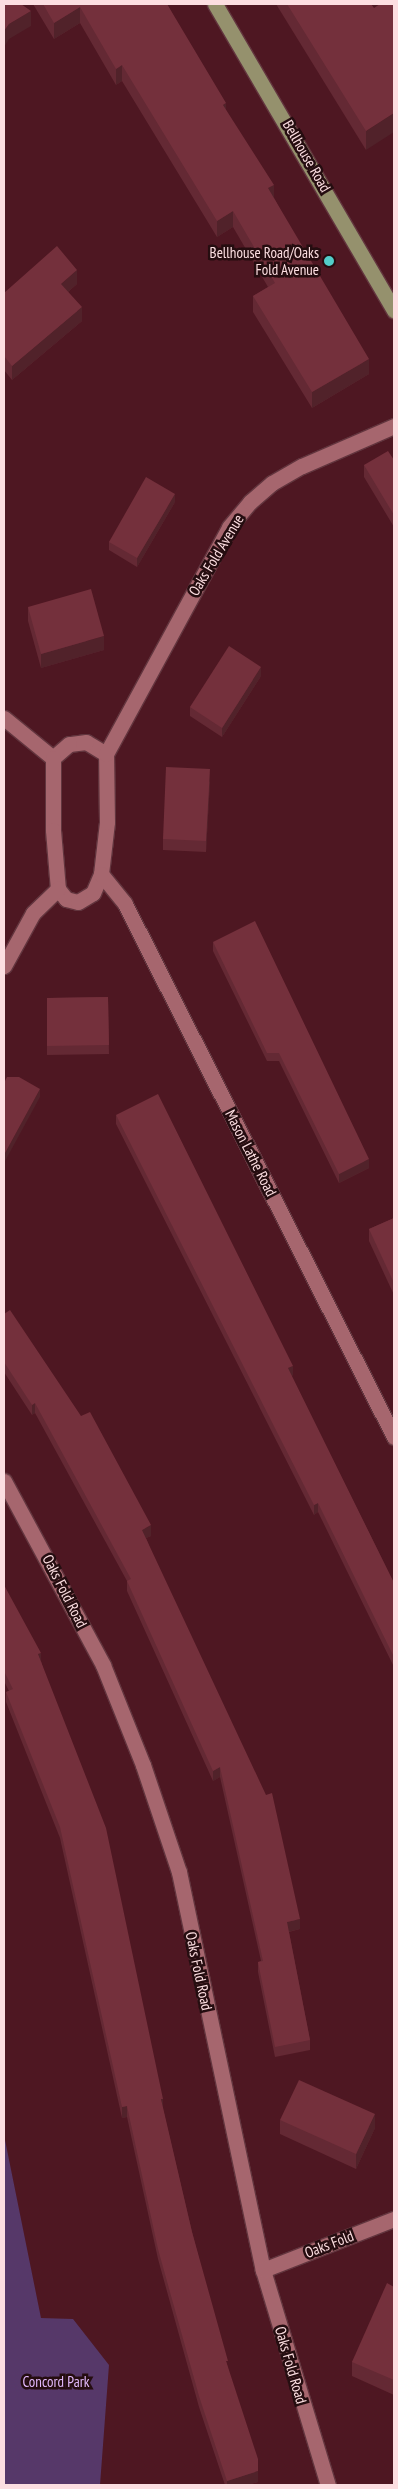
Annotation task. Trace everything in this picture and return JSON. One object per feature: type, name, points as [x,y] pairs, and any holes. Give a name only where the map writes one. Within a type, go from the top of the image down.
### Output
[{"type":"main road","name":"Bellhouse Road","points":[[215,4],[394,310]]},
{"type":"street","name":"Oaks Fold Avenue","points":[[58,889],[66,899],[78,902],[93,893],[101,874],[106,822],[106,754],[229,527],[250,502],[272,483],[302,466],[394,426]]},
{"type":"street","points":[[4,718],[53,758]]},
{"type":"street","points":[[4,966],[33,913],[58,889],[53,830],[53,758],[69,744],[86,742],[106,754]]},
{"type":"street","name":"Mason Lathe Road","points":[[101,874],[125,904],[394,1437]]},
{"type":"street","name":"Oaks Fold Road","points":[[4,1481],[103,1665],[143,1765],[179,1872],[263,2270],[328,2485]]},
{"type":"street","name":"Oaks Fold","points":[[263,2270],[394,2219]]},
{"type":"green space","name":"Concord Park","points":[[4,2135],[41,2318],[73,2319],[109,2365],[100,2485],[4,2485]]},
{"type":"building","points":[[4,4],[21,4],[31,11],[9,24],[4,31]]},
{"type":"building","points":[[43,4],[167,4],[226,103],[223,105],[274,185],[268,188],[369,359],[312,392],[253,296],[275,283],[233,211],[217,221],[122,65],[116,69],[80,7],[54,23]]},
{"type":"building","points":[[287,4],[371,4],[374,8],[380,4],[394,4],[394,113],[366,131]]},
{"type":"building","points":[[57,246],[77,270],[61,284],[82,307],[12,366],[4,356],[4,293]]},
{"type":"building","points":[[388,451],[394,460],[394,515],[364,465]]},
{"type":"building","points":[[146,477],[175,494],[137,558],[109,542]]},
{"type":"building","points":[[91,589],[104,636],[41,654],[28,607]]},
{"type":"building","points":[[229,646],[261,667],[222,728],[190,707]]},
{"type":"building","points":[[166,767],[210,769],[206,841],[163,839]]},
{"type":"building","points":[[255,921],[369,1159],[339,1174],[279,1053],[267,1053],[213,942]]},
{"type":"building","points":[[108,997],[109,1045],[47,1046],[47,998]]},
{"type":"building","points":[[7,1077],[19,1077],[40,1089],[4,1155],[4,1083]]},
{"type":"building","points":[[158,1094],[293,1366],[288,1368],[394,1583],[394,1657],[318,1503],[314,1505],[116,1115]]},
{"type":"building","points":[[394,1218],[394,1283],[369,1229]]},
{"type":"building","points":[[10,1310],[81,1416],[90,1412],[151,1525],[142,1530],[266,1795],[272,1793],[300,1919],[287,1922],[310,2040],[275,2047],[258,1962],[263,1961],[220,1767],[213,1771],[127,1581],[131,1579],[35,1403],[32,1405],[4,1362],[4,1314]]},
{"type":"building","points":[[4,1585],[41,1653],[38,1654],[106,1828],[163,2099],[161,2099],[192,2232],[228,2361],[226,2361],[258,2459],[258,2471],[227,2481],[199,2396],[158,2249],[127,2106],[122,2107],[60,1827],[6,1692],[13,1689],[4,1671]]},
{"type":"building","points":[[299,2080],[375,2114],[356,2154],[280,2120]]},
{"type":"building","points":[[387,2283],[394,2287],[394,2380],[352,2362]]},
{"type":"place","name":"Bellhouse Road/Oaks Fold Avenue","points":[[329,261]]}]
